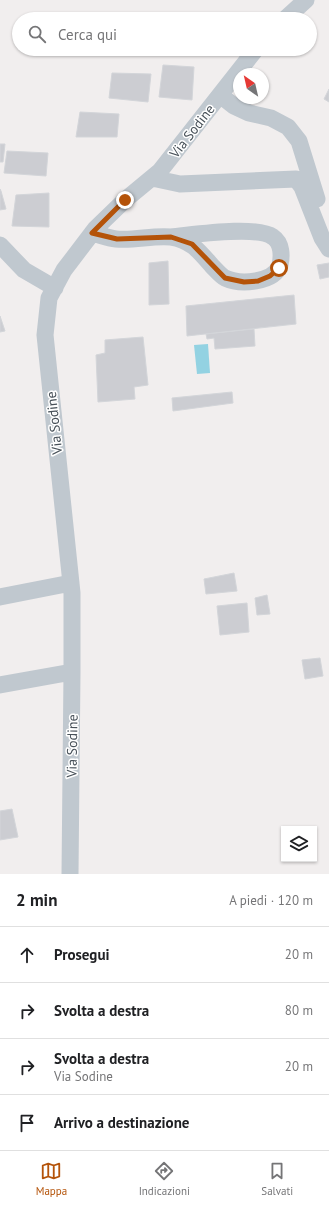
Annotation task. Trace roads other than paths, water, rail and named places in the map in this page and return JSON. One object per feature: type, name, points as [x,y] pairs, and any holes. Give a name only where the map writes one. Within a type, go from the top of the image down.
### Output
[{"type":"street","points":[[293,12],[306,0]]},
{"type":"street","name":"Via Sodine","points":[[70,874],[72,672],[71,583],[45,336],[49,298],[64,270],[92,233],[125,200],[160,171],[251,56]]},
{"type":"street","points":[[220,95],[234,106],[249,113],[271,118],[288,127],[299,141],[329,229]]},
{"type":"street","points":[[152,178],[180,184],[296,179],[302,187],[322,238],[329,249]]},
{"type":"street","points":[[92,233],[117,239],[171,237],[233,231],[264,233],[274,237],[280,248],[281,258],[279,268],[270,276],[258,281],[244,282],[225,278],[192,244],[171,237]]},
{"type":"street","points":[[0,246],[24,270],[54,288]]},
{"type":"street","points":[[0,596],[71,583]]},
{"type":"street","points":[[0,684],[72,672]]},
{"type":"water","points":[[208,344],[210,373],[197,374],[194,345]]}]
